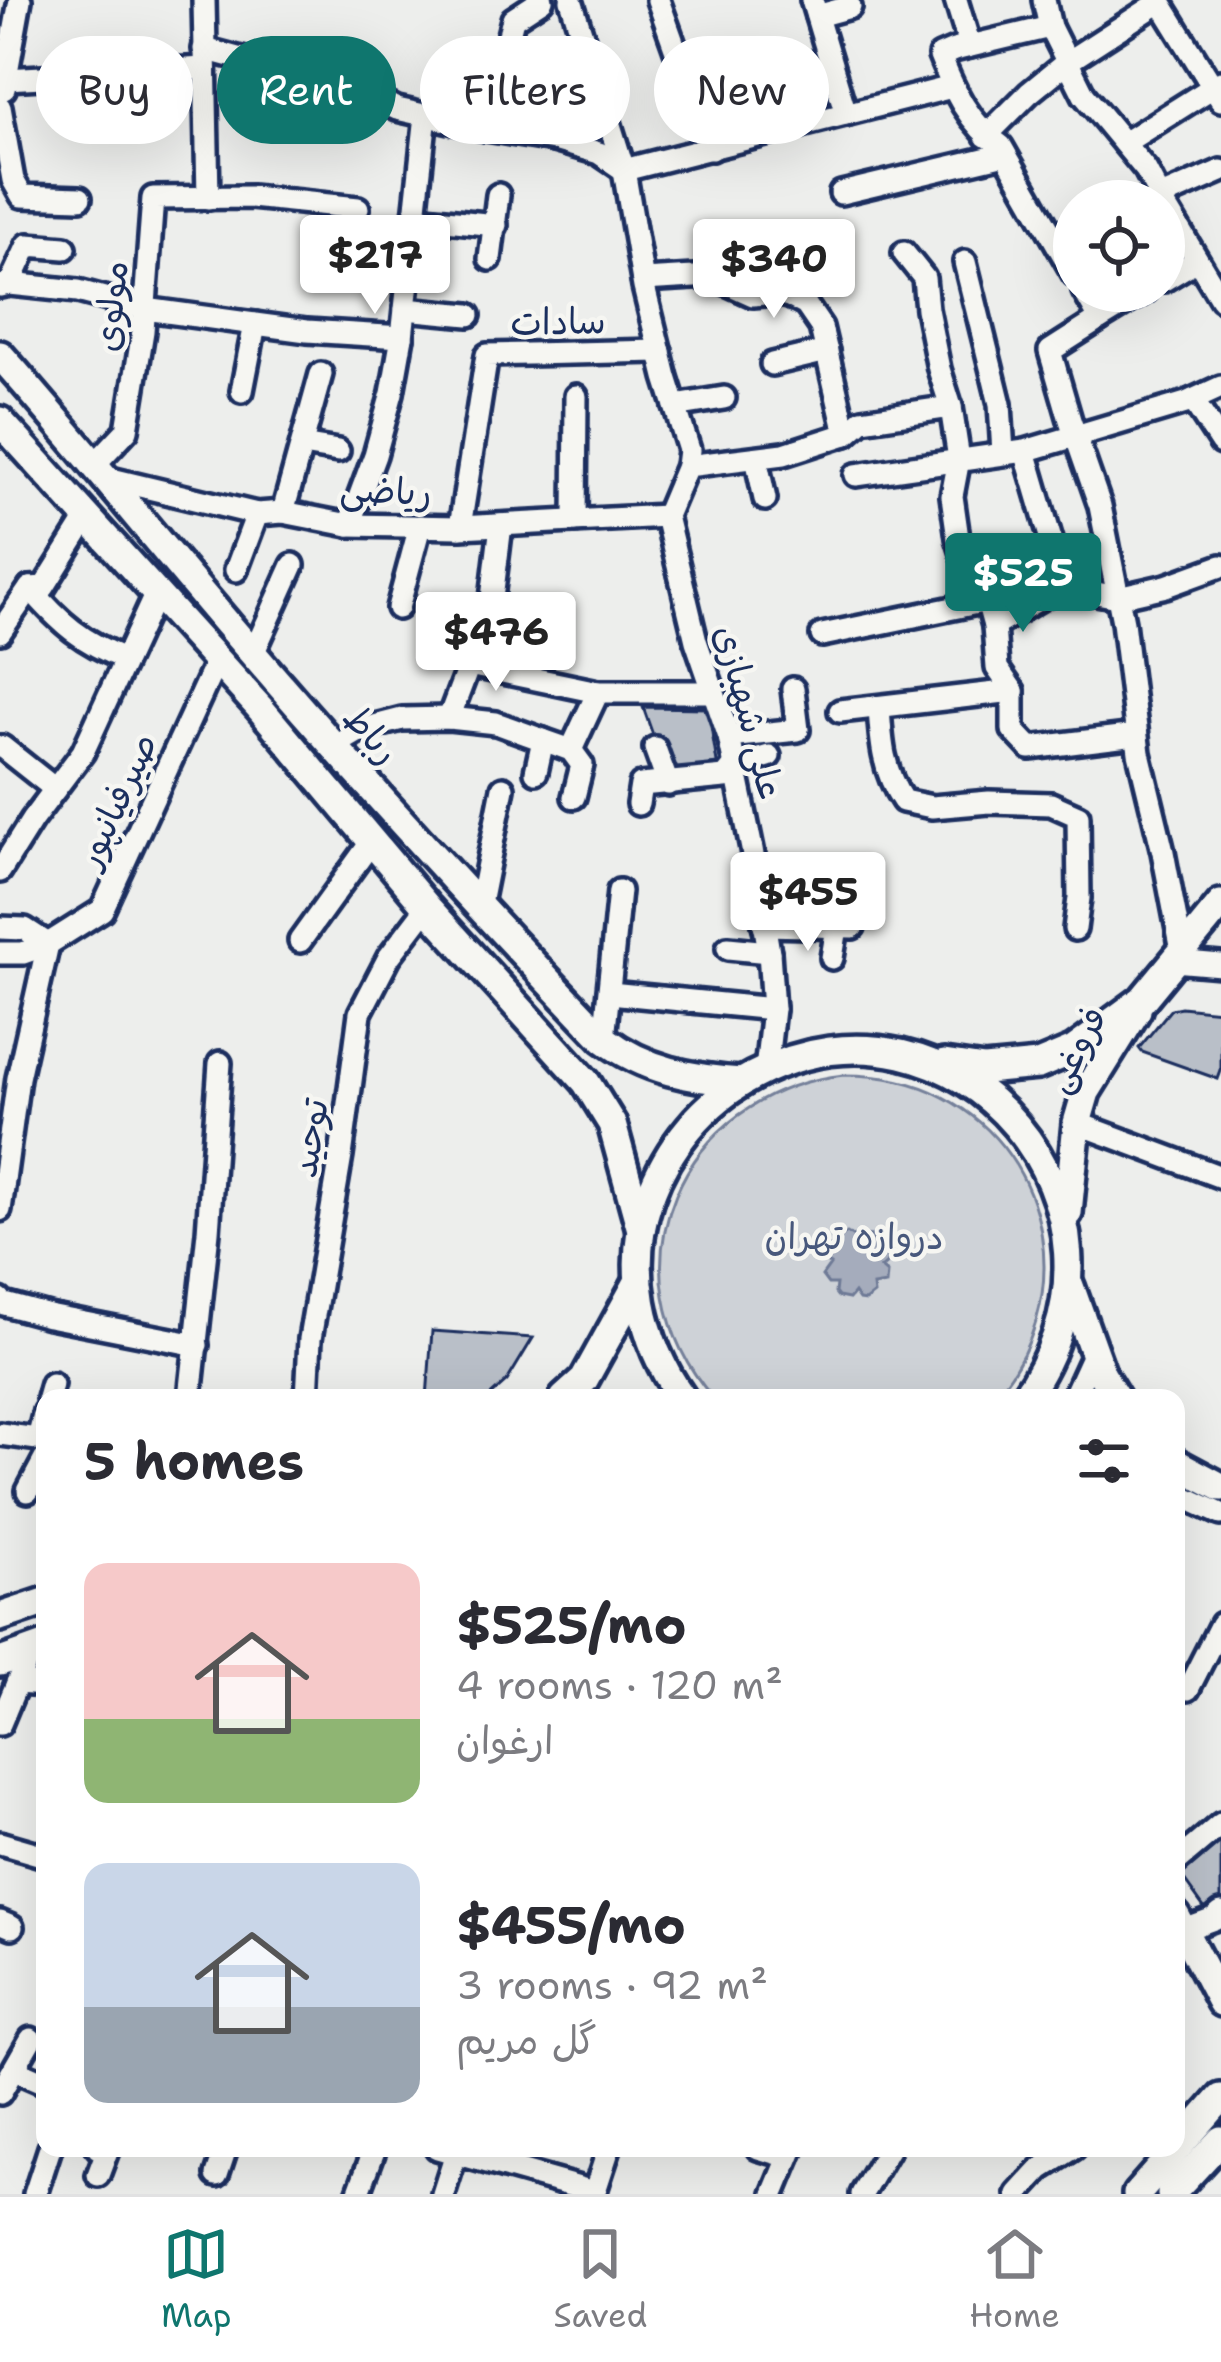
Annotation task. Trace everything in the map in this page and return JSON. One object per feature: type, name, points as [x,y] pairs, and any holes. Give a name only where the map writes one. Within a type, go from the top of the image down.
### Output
[{"type":"main road","name":"رباط","points":[[0,355],[334,746],[479,909],[604,1039],[626,1055],[666,1071],[705,1080],[754,1076]]},
{"type":"main road","name":"رباط","points":[[0,421],[217,660],[428,907],[586,1082],[612,1124],[641,1230]]},
{"type":"main road","points":[[217,660],[244,643]]},
{"type":"main road","points":[[1142,1000],[1221,904]]},
{"type":"main road","name":"فروغی","points":[[754,1076],[804,1057],[843,1051],[870,1051],[984,1070],[1038,1065],[1079,1046],[1142,1000]]},
{"type":"main road","name":"فروغی","points":[[1066,1229],[1077,1123],[1086,1093],[1142,1000]]},
{"type":"main road","points":[[1079,1046],[1080,1061],[1098,1072]]},
{"type":"main road","points":[[922,1061],[973,1086],[1005,1112],[1023,1132],[1050,1178],[1066,1229],[1069,1282],[1053,1347],[1031,1389]]},
{"type":"main road","points":[[677,1389],[657,1357],[644,1320],[638,1282],[641,1230],[656,1180],[683,1135],[721,1097],[754,1076]]},
{"type":"main road","points":[[574,1389],[584,1380],[638,1282]]},
{"type":"main road","points":[[1069,1282],[1111,1389]]},
{"type":"main road","points":[[1185,1467],[1221,1487]]},
{"type":"main road","points":[[0,1617],[36,1605]]},
{"type":"main road","points":[[8,1673],[36,1650]]},
{"type":"main road","points":[[1185,1933],[1221,2002]]},
{"type":"main road","points":[[1185,2138],[1220,2099]]},
{"type":"main road","points":[[1172,2194],[1221,2140]]},
{"type":"main road","points":[[1137,2194],[1168,2157]]},
{"type":"street","points":[[20,0],[0,107],[6,180],[22,196],[80,198]]},
{"type":"street","points":[[205,0],[208,197]]},
{"type":"street","points":[[508,36],[512,20],[546,0],[573,6],[624,170],[643,280],[689,450],[666,516]]},
{"type":"street","points":[[658,0],[711,148]]},
{"type":"street","points":[[956,0],[970,46]]},
{"type":"street","points":[[1044,0],[1050,27],[1084,95],[1151,180]]},
{"type":"street","points":[[986,136],[1067,62],[1159,1],[1218,90],[1124,143]]},
{"type":"street","points":[[846,115],[815,8],[850,7]]},
{"type":"street","points":[[1050,27],[940,56],[952,87],[986,136],[1001,146],[1053,221]]},
{"type":"street","points":[[5,79],[204,59],[358,90],[420,114]]},
{"type":"street","points":[[568,144],[599,153],[624,170],[952,87]]},
{"type":"street","points":[[349,525],[392,392],[423,144]]},
{"type":"street","points":[[842,193],[1005,154]]},
{"type":"street","points":[[1185,189],[1221,171]]},
{"type":"street","points":[[490,259],[498,195]]},
{"type":"street","name":"مولوی","points":[[101,471],[127,430],[145,309],[153,198],[251,197],[358,208]]},
{"type":"street","points":[[415,217],[496,225]]},
{"type":"street","points":[[1185,241],[1221,299]]},
{"type":"street","points":[[65,248],[28,245],[5,285],[78,291],[145,309],[307,332],[402,338]]},
{"type":"street","points":[[904,253],[924,278],[959,458],[952,496],[958,538],[971,578],[987,601],[997,668],[1013,691],[1013,730],[1030,748],[1136,735]]},
{"type":"street","points":[[1185,267],[1197,260]]},
{"type":"street","points":[[965,262],[1014,452],[1066,591]]},
{"type":"street","points":[[643,280],[711,276],[752,295],[775,292],[806,305],[821,327],[846,434]]},
{"type":"street","points":[[405,309],[469,316]]},
{"type":"street","points":[[1096,312],[1100,319]]},
{"type":"street","points":[[1112,312],[1050,351],[1100,506],[1118,597],[1136,735],[1163,852],[1178,956],[1221,965]]},
{"type":"street","points":[[242,392],[256,324]]},
{"type":"street","points":[[772,364],[827,351]]},
{"type":"street","name":"سادات","points":[[460,526],[487,355],[660,352]]},
{"type":"street","points":[[283,512],[321,374]]},
{"type":"street","points":[[856,475],[1014,452],[1193,400],[1221,387]]},
{"type":"street","points":[[574,521],[576,396]]},
{"type":"street","points":[[675,406],[724,398]]},
{"type":"street","points":[[1193,400],[1221,443]]},
{"type":"street","points":[[687,466],[784,454],[846,434],[862,420],[951,407]]},
{"type":"street","points":[[302,445],[338,451]]},
{"type":"street","points":[[756,458],[764,499]]},
{"type":"street","name":"ریاضی","points":[[101,471],[257,514],[283,512],[349,525],[500,525],[666,516]]},
{"type":"street","points":[[236,570],[257,514]]},
{"type":"street","name":"علی شهبازی","points":[[666,516],[696,641],[729,736],[769,952],[772,1009],[754,1076]]},
{"type":"street","points":[[30,588],[44,587],[87,518]]},
{"type":"street","points":[[449,718],[469,665],[470,642],[488,631],[500,525]]},
{"type":"street","points":[[398,608],[420,526]]},
{"type":"street","points":[[244,643],[293,565]]},
{"type":"street","points":[[994,626],[1052,592],[1075,590],[1118,597],[1221,566]]},
{"type":"street","points":[[0,632],[30,588]]},
{"type":"street","points":[[30,588],[78,637],[125,659]]},
{"type":"street","points":[[0,871],[83,752],[156,593]]},
{"type":"street","points":[[822,635],[987,601]]},
{"type":"street","name":"صیرفیانپور","points":[[47,944],[102,910],[217,660]]},
{"type":"street","points":[[469,665],[598,692],[712,692]]},
{"type":"street","points":[[729,736],[797,730],[793,689]]},
{"type":"street","points":[[841,710],[1013,691]]},
{"type":"street","points":[[571,751],[598,692]]},
{"type":"street","points":[[879,706],[881,749],[889,781],[903,801],[932,808],[989,802],[1051,804],[1078,816],[1075,928]]},
{"type":"street","points":[[334,746],[363,730],[402,719],[496,723],[571,751],[582,765],[574,796]]},
{"type":"street","points":[[536,772],[543,740]]},
{"type":"street","points":[[2,747],[55,789]]},
{"type":"street","points":[[655,748],[668,784]]},
{"type":"street","points":[[638,804],[641,785],[725,777],[734,766],[770,756]]},
{"type":"street","points":[[479,909],[503,788]]},
{"type":"street","points":[[300,941],[372,841]]},
{"type":"street","points":[[757,883],[800,884]]},
{"type":"street","points":[[604,1039],[620,891]]},
{"type":"street","name":"توحید","points":[[307,1389],[310,1339],[361,1013],[389,957],[428,907]]},
{"type":"street","points":[[764,925],[845,927],[832,958]]},
{"type":"street","points":[[0,928],[25,929],[47,944]]},
{"type":"street","points":[[0,952],[23,952],[47,944]]},
{"type":"street","points":[[0,1210],[7,1101],[47,944]]},
{"type":"street","points":[[728,948],[769,952]]},
{"type":"street","points":[[610,993],[772,1009]]},
{"type":"street","points":[[191,1389],[220,1063]]},
{"type":"street","points":[[1077,1123],[1221,1177]]},
{"type":"street","points":[[0,1300],[50,1316],[197,1345]]},
{"type":"street","points":[[1076,1389],[1094,1352]]},
{"type":"street","points":[[0,1434],[36,1444]]},
{"type":"street","points":[[28,1491],[36,1467]]},
{"type":"street","points":[[1185,1497],[1221,1514]]},
{"type":"street","points":[[1188,1689],[1221,1624]]},
{"type":"street","points":[[0,1724],[8,1673]]},
{"type":"street","points":[[1185,1854],[1221,1823]]},
{"type":"street","points":[[0,1843],[36,1853]]},
{"type":"street","points":[[1185,1922],[1214,1919],[1221,1913]]},
{"type":"street","points":[[0,2093],[31,2039]]},
{"type":"street","points":[[15,2070],[36,2079]]},
{"type":"street","points":[[35,2194],[47,2157]]},
{"type":"street","points":[[98,2175],[105,2157]]},
{"type":"street","points":[[217,2175],[223,2157]]},
{"type":"street","points":[[358,2194],[372,2157]]},
{"type":"street","points":[[443,2194],[446,2157]]},
{"type":"street","points":[[467,2157],[594,2193],[606,2157]]},
{"type":"street","points":[[774,2194],[789,2157]]},
{"type":"street","points":[[862,2194],[884,2157]]},
{"type":"street","points":[[1018,2194],[1060,2157]]},
{"type":"green space","name":"دروازه تهران","points":[[844,1075],[919,1086],[981,1123],[1010,1156],[1030,1194],[1042,1235],[1044,1278],[1036,1320],[1020,1361],[1000,1389],[707,1389],[680,1348],[664,1296],[663,1244],[676,1195],[701,1151],[739,1115],[787,1089]]},
{"type":"water","points":[[847,1233],[857,1239],[873,1236],[875,1248],[882,1248],[889,1257],[881,1268],[887,1273],[886,1284],[873,1286],[874,1294],[865,1301],[854,1293],[849,1299],[838,1297],[836,1284],[828,1284],[822,1276],[830,1265],[824,1260],[825,1249],[838,1247],[838,1239]]},
{"type":"building","points":[[643,707],[708,708],[719,775],[669,780]]},
{"type":"building","points":[[1171,1009],[1221,1011],[1218,1079],[1139,1048]]},
{"type":"building","points":[[432,1331],[533,1338],[498,1389],[428,1389]]},
{"type":"building","points":[[1221,1831],[1221,1906],[1210,1916],[1185,1881],[1185,1863]]}]
